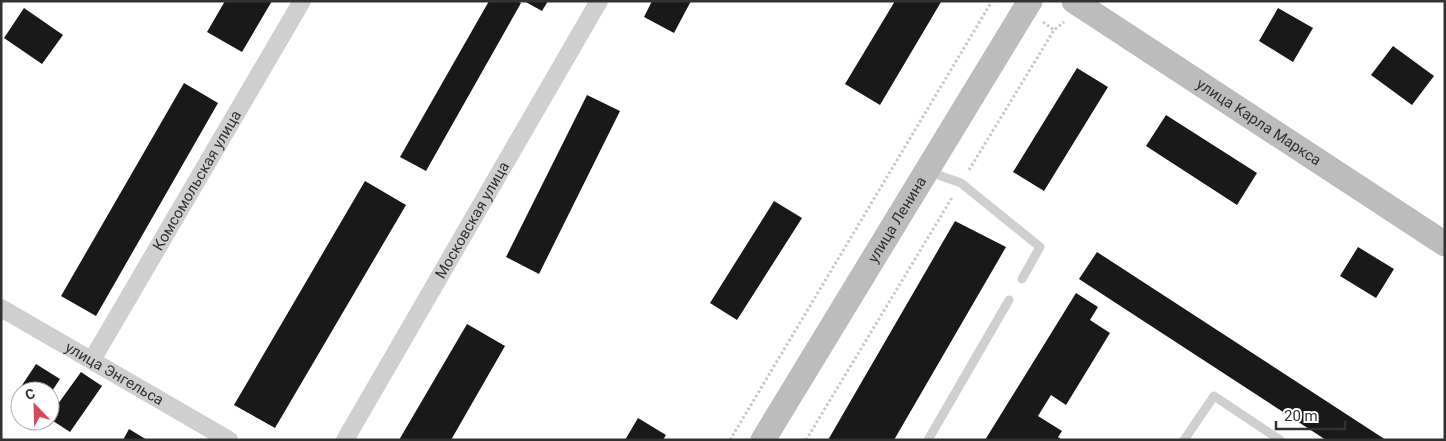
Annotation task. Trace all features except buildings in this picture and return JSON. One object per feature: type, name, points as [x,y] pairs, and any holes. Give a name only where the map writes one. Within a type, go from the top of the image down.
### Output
[{"type":"main road","name":"улица Ленина","points":[[763,440],[1030,1]]},
{"type":"main road","name":"улица Карла Маркса","points":[[1078,4],[1445,244]]},
{"type":"street","name":"Комсомольская улица","points":[[92,360],[302,1]]},
{"type":"street","name":"Московская улица","points":[[345,440],[599,1]]},
{"type":"street","name":"улица Энгельса","points":[[1,308],[229,440]]},
{"type":"lane","points":[[927,171],[961,183],[1040,247],[1022,279]]},
{"type":"lane","points":[[928,440],[1009,300]]},
{"type":"lane","points":[[1184,440],[1214,396],[1280,440]]},
{"type":"path","points":[[730,440],[992,1]]},
{"type":"path","points":[[806,440],[1054,30],[1078,4]]}]
